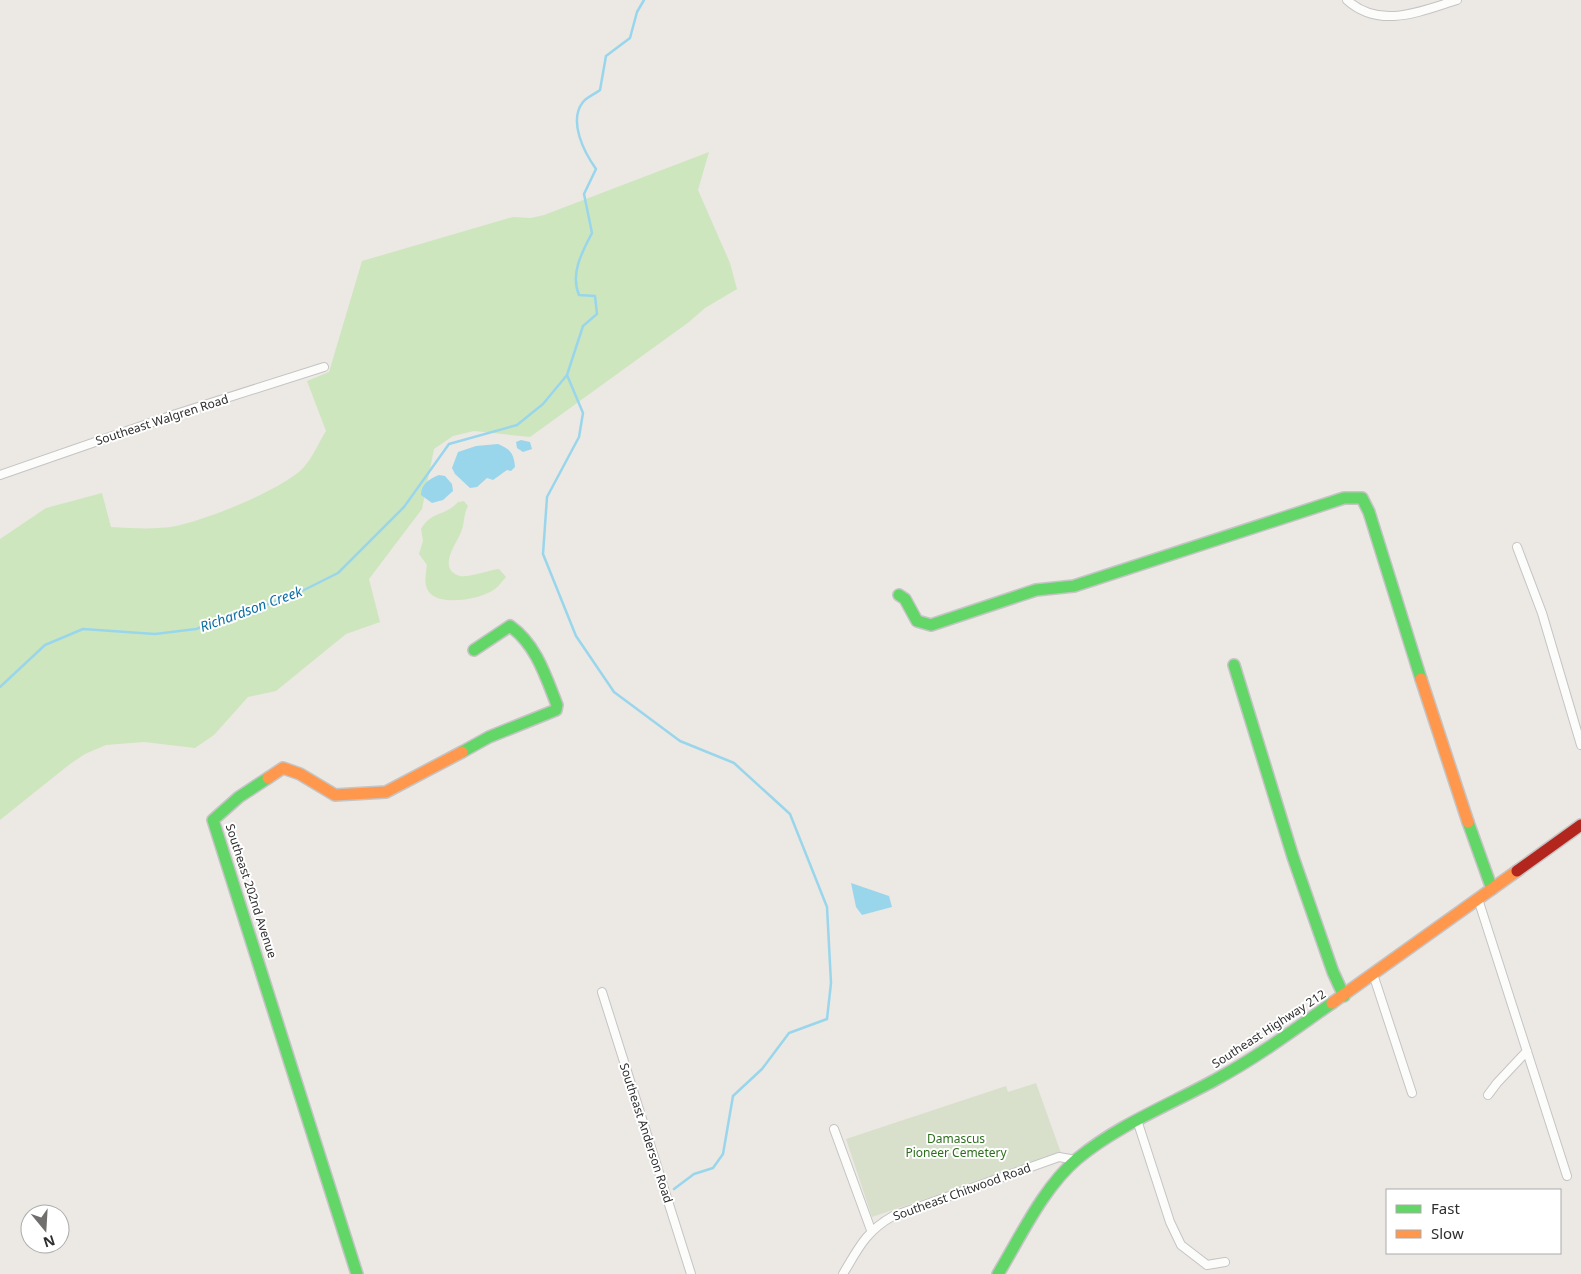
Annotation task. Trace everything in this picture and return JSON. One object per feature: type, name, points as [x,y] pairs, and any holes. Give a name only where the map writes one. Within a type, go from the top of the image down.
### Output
[{"type":"main road","points":[[899,595],[904,599],[917,621],[931,625],[1036,590],[1074,586],[1344,498],[1362,498],[1369,512],[1444,752],[1492,889]]},
{"type":"main road","name":"Southeast 202nd Avenue","points":[[357,1274],[213,820],[239,798],[284,768],[300,774],[334,795],[386,792],[489,737],[556,710],[557,705],[540,663],[520,630],[510,626],[474,650]]},
{"type":"main road","points":[[1234,665],[1293,858],[1333,972],[1344,996]]},
{"type":"main road","name":"Southeast Highway 212","points":[[998,1274],[1039,1204],[1076,1160],[1108,1136],[1241,1066],[1344,996],[1581,825]]},
{"type":"street","points":[[1347,0],[1368,13],[1394,17],[1457,0]]},
{"type":"street","name":"Southeast Walgren Road","points":[[0,475],[176,414],[324,367]]},
{"type":"street","points":[[1517,547],[1539,605],[1581,745]]},
{"type":"street","points":[[1478,899],[1567,1176]]},
{"type":"street","points":[[1373,974],[1412,1093]]},
{"type":"street","name":"Southeast Anderson Road","points":[[602,992],[691,1274]]},
{"type":"street","points":[[1488,1094],[1527,1051]]},
{"type":"street","points":[[1137,1120],[1170,1222],[1181,1245],[1207,1265],[1225,1262]]},
{"type":"street","points":[[834,1129],[871,1230]]},
{"type":"street","name":"Southeast Chitwood Road","points":[[843,1274],[871,1230],[904,1211],[1059,1157],[1076,1160]]},
{"type":"green space","points":[[709,152],[698,190],[730,263],[737,289],[705,308],[689,322],[530,437],[474,431],[453,436],[434,449],[422,509],[369,579],[380,622],[346,634],[276,691],[248,697],[214,735],[195,748],[144,742],[106,745],[85,754],[70,764],[0,820],[0,539],[46,508],[102,493],[111,527],[160,528],[189,523],[206,517],[263,494],[280,485],[304,467],[326,431],[307,381],[329,372],[362,261],[513,217],[531,218],[544,215]]},
{"type":"green space","points":[[464,501],[468,506],[462,529],[450,556],[449,568],[453,573],[460,576],[499,569],[506,577],[495,589],[481,596],[461,600],[434,597],[426,586],[427,565],[419,554],[423,541],[421,529],[429,519],[449,510],[458,502]]},
{"type":"green space","name":"Damascus Pioneer Cemetery","points":[[1036,1083],[1061,1153],[872,1217],[846,1139],[1006,1086],[1008,1092]]},
{"type":"water","points":[[521,440],[530,442],[532,449],[523,452],[517,448],[516,442]]},
{"type":"water","points":[[498,444],[506,448],[514,458],[515,467],[511,471],[507,470],[493,480],[487,478],[477,487],[470,488],[455,474],[452,468],[458,452],[476,446]]},
{"type":"water","points":[[439,475],[445,476],[452,484],[453,491],[443,500],[432,503],[421,495],[421,491],[426,482]]},
{"type":"water","points":[[851,883],[889,896],[892,907],[862,915],[856,907]]},
{"type":"waterway","name":"Richardson Creek","points":[[0,687],[45,645],[83,629],[155,634],[196,629],[294,595],[338,573],[404,507],[449,444],[517,425],[543,404],[567,375],[583,326],[597,314],[595,296],[579,295],[576,279],[578,263],[592,233],[584,194],[596,169],[579,136],[577,118],[583,102],[600,90],[606,56],[630,38],[637,12],[644,0]]},
{"type":"waterway","points":[[567,375],[583,413],[579,437],[547,497],[543,554],[576,636],[614,692],[680,741],[734,763],[790,814],[827,907],[831,983],[827,1019],[789,1033],[762,1069],[733,1096],[723,1154],[713,1168],[694,1174],[674,1189]]},
{"type":"traffic: fast","points":[[899,595],[905,599],[917,621],[931,625],[1036,590],[1074,586],[1344,498],[1362,498],[1369,512],[1421,679]]},
{"type":"traffic: fast","points":[[462,752],[489,737],[556,710],[557,705],[539,662],[527,642],[510,626],[474,650]]},
{"type":"traffic: fast","points":[[1234,665],[1293,857],[1333,972],[1344,996]]},
{"type":"traffic: fast","points":[[268,778],[239,797],[213,820],[357,1274]]},
{"type":"traffic: fast","points":[[1468,822],[1492,889]]},
{"type":"traffic: fast","points":[[998,1274],[1043,1198],[1077,1159],[1109,1136],[1245,1062],[1332,1003]]},
{"type":"traffic: slow","points":[[1421,679],[1468,822]]},
{"type":"traffic: slow","points":[[268,778],[283,768],[300,774],[335,795],[386,792],[462,752]]},
{"type":"traffic: slow","points":[[1332,1003],[1517,871]]},
{"type":"traffic: jam","points":[[1517,871],[1581,825]]}]
